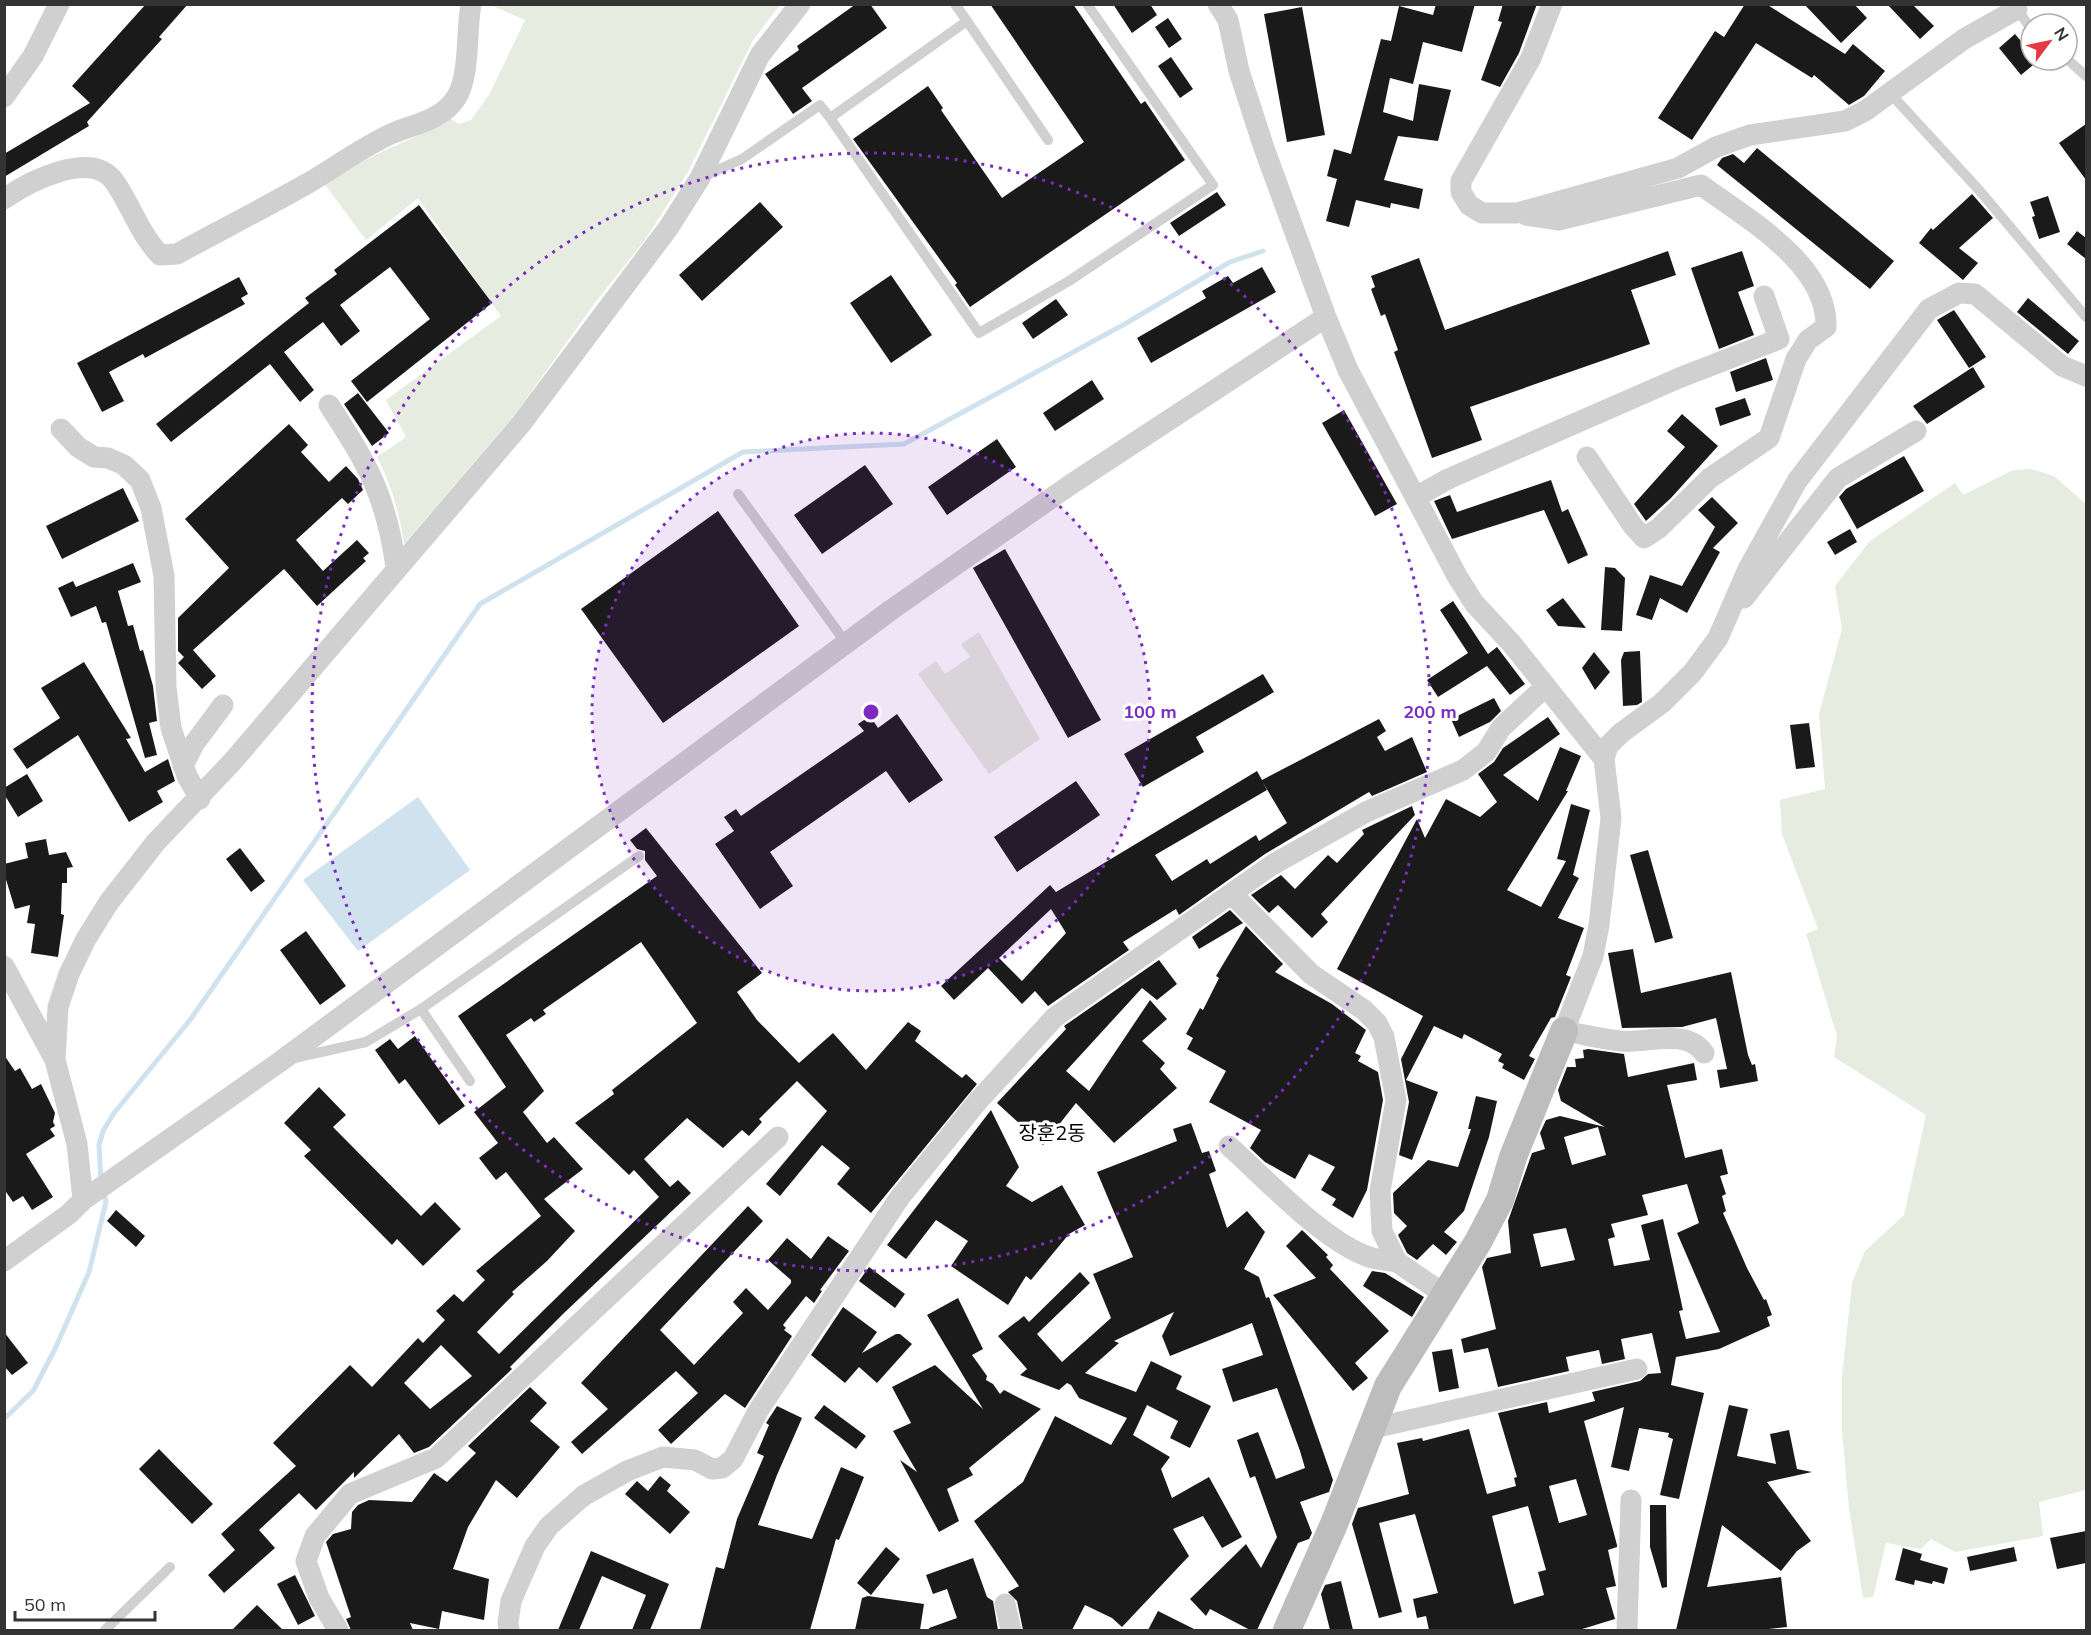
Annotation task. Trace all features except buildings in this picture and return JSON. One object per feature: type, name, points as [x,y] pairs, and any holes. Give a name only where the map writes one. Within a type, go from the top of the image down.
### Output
[{"type":"street","points":[[4,98],[33,56],[59,4]]},
{"type":"street","points":[[4,199],[61,171],[80,166],[98,169],[113,179],[148,242],[160,255],[177,254],[272,204],[393,133],[441,113],[454,101],[462,89],[465,72],[466,30],[471,4]]},
{"type":"street","points":[[55,1060],[58,1006],[69,974],[86,939],[137,865],[200,799],[396,567],[521,424],[669,227],[700,178],[760,55],[800,4]]},
{"type":"street","points":[[1218,4],[1228,20],[1239,71],[1264,148],[1326,317],[1348,370],[1457,576],[1474,603],[1546,686],[1604,759]]},
{"type":"street","points":[[1552,4],[1531,58],[1461,181],[1461,192],[1469,205],[1482,213],[1517,213],[1559,220],[1701,185],[1798,261],[1815,281],[1826,314],[1826,327],[1808,340],[1796,359],[1769,438],[1710,478],[1659,528],[1644,538],[1633,526],[1587,457]]},
{"type":"street","points":[[1517,213],[1678,168],[1716,147],[1750,135],[1845,121],[1865,111],[1964,39],[2015,7]]},
{"type":"street","points":[[1287,1630],[1334,1524],[1369,1429],[1388,1386],[1444,1293],[1478,1242],[1500,1200],[1513,1157],[1593,956],[1599,925],[1611,818],[1604,759],[1608,746],[1687,680],[1718,638],[1729,618],[1748,569],[1797,481],[1929,309],[1959,292],[1975,294],[2062,366],[2086,376]]},
{"type":"street","points":[[1416,497],[1448,479],[1679,378],[1779,339],[1764,296]]},
{"type":"street","points":[[4,1261],[97,1191],[281,1061],[846,643],[1061,492],[1326,317]]},
{"type":"street","points":[[329,405],[366,461],[376,484],[390,528],[396,567]]},
{"type":"street","points":[[61,429],[78,447],[94,457],[108,458],[124,465],[140,480],[151,508],[164,576],[168,707],[171,728],[183,766],[200,799]]},
{"type":"street","points":[[1729,618],[1838,478],[1916,432]]},
{"type":"street","points":[[510,1630],[507,1623],[517,1582],[535,1546],[549,1526],[583,1496],[647,1462],[663,1457],[695,1460],[712,1469],[722,1468],[733,1459],[758,1411],[900,1197],[1019,1054],[1055,1017],[1272,865],[1366,812],[1463,770],[1486,752],[1501,728],[1546,686]]},
{"type":"street","points":[[183,766],[194,744],[223,705]]},
{"type":"street","points":[[1232,894],[1311,974],[1364,1010],[1377,1023],[1384,1037],[1395,1100],[1380,1191],[1382,1231],[1396,1262]]},
{"type":"street","points":[[4,966],[55,1060],[77,1144],[97,1191]]},
{"type":"street","points":[[1564,1031],[1622,1041],[1682,1038],[1697,1043],[1704,1053]]},
{"type":"street","points":[[338,1630],[319,1598],[306,1561],[315,1536],[350,1494],[436,1458],[778,1137]]},
{"type":"street","points":[[1229,1146],[1306,1215],[1344,1244],[1370,1257],[1396,1262],[1444,1293]]},
{"type":"street","points":[[1369,1429],[1637,1369]]},
{"type":"street","points":[[1627,1630],[1631,1500]]},
{"type":"street","points":[[1005,1605],[1011,1630]]},
{"type":"lane","points":[[955,4],[1048,140]]},
{"type":"lane","points":[[700,178],[742,159],[820,105],[980,333],[1069,281],[1213,185],[1087,4]]},
{"type":"lane","points":[[830,118],[967,21]]},
{"type":"lane","points":[[1889,92],[1978,190],[2086,317]]},
{"type":"lane","points":[[738,494],[846,643]]},
{"type":"lane","points":[[281,1061],[366,1042],[421,1009],[639,856]]},
{"type":"lane","points":[[421,1009],[470,1081]]},
{"type":"lane","points":[[105,1630],[170,1567]]},
{"type":"shaded area","points":[[491,5],[780,5],[753,40],[688,172],[645,240],[594,304],[516,413],[404,544],[394,499],[377,457],[406,437],[386,400],[501,316],[418,198],[366,240],[324,183],[375,155],[441,125],[449,118],[459,124],[471,120],[489,95],[525,20]]},
{"type":"shaded area","points":[[2031,469],[2054,476],[2086,504],[2086,1490],[2039,1502],[2043,1536],[1955,1552],[1931,1539],[1921,1549],[1886,1543],[1873,1597],[1863,1598],[1849,1508],[1842,1430],[1842,1377],[1852,1283],[1865,1251],[1904,1215],[1926,1115],[1834,1057],[1837,1036],[1806,934],[1818,929],[1782,834],[1780,800],[1825,789],[1819,714],[1842,629],[1835,586],[1870,541],[1955,483],[1963,495],[2013,470]]},
{"type":"shaded area","points":[[979,632],[1040,739],[989,774],[918,674],[936,661],[945,674],[970,657],[961,644]]},
{"type":"water","points":[[418,797],[470,870],[358,951],[303,880]]},
{"type":"waterway","points":[[101,1181],[99,1145],[103,1131],[114,1113],[190,1020],[480,604],[743,452],[904,444],[1123,325],[1230,262],[1263,251]]},
{"type":"waterway","points":[[4,1419],[33,1391],[55,1349],[89,1272],[106,1202],[104,1193]]},
{"type":"district","name":"장훈2동","points":[[1052,1133]]}]
